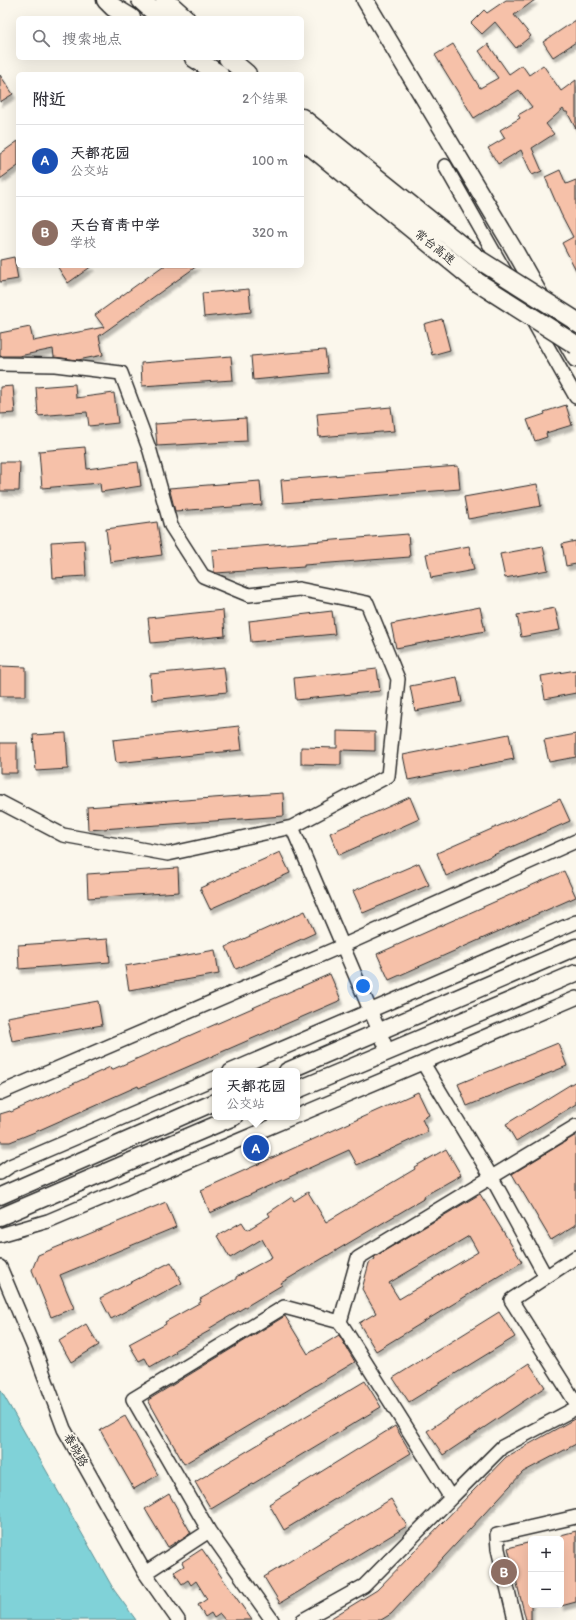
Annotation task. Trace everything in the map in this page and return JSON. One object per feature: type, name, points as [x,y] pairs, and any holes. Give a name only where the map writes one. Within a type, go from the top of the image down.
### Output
[{"type":"highway","points":[[106,0],[113,7],[128,16]]},
{"type":"highway","points":[[141,0],[159,16]]},
{"type":"highway","points":[[165,0],[183,16]]},
{"type":"highway","points":[[197,60],[218,72]]},
{"type":"highway","points":[[206,60],[219,72]]},
{"type":"highway","points":[[230,60],[245,72]]},
{"type":"highway","name":"常台高速","points":[[304,120],[478,259],[576,321]]},
{"type":"highway","name":"常台高速","points":[[304,142],[477,282],[576,345]]},
{"type":"main road","points":[[365,0],[515,251],[576,359]]},
{"type":"main road","points":[[294,1068],[576,947]]},
{"type":"main road","points":[[300,1089],[576,973]]},
{"type":"main road","points":[[0,1196],[212,1103]]},
{"type":"main road","points":[[0,1217],[227,1120]]},
{"type":"street","points":[[445,166],[576,397]]},
{"type":"street","points":[[0,364],[55,365],[121,373],[150,451],[171,526],[203,576],[249,595],[300,589],[367,603],[398,678],[388,776],[292,827],[168,854],[63,835],[0,802]]},
{"type":"street","points":[[292,827],[388,1052]]},
{"type":"street","points":[[0,1093],[342,946],[576,841]]},
{"type":"street","points":[[237,1068],[576,922]]},
{"type":"street","points":[[300,1115],[576,998]]},
{"type":"street","points":[[423,1063],[492,1178],[546,1277]]},
{"type":"street","points":[[0,1174],[10,1166],[212,1079]]},
{"type":"street","points":[[0,1235],[48,1221],[287,1120]]},
{"type":"street","points":[[340,1322],[358,1258],[576,1126]]},
{"type":"street","points":[[576,1257],[511,1300],[576,1403]]},
{"type":"street","name":"春晓路","points":[[0,1267],[34,1348],[64,1429],[145,1573],[178,1620]]},
{"type":"street","points":[[272,1620],[209,1531],[133,1399],[284,1307],[340,1322],[451,1498]]},
{"type":"street","points":[[303,1620],[364,1586],[502,1447],[576,1408]]},
{"type":"street","points":[[515,1620],[498,1550],[497,1535],[576,1517]]},
{"type":"street","points":[[145,1573],[209,1531]]},
{"type":"water","points":[[0,1389],[114,1590],[136,1620],[0,1620]]},
{"type":"building","points":[[506,0],[535,0],[514,15],[531,36],[516,48],[495,22],[482,34],[471,23],[484,10],[487,13]]},
{"type":"building","points":[[576,20],[576,42],[553,57],[543,42]]},
{"type":"building","points":[[453,44],[480,88],[498,78],[479,51],[488,44],[509,74],[522,65],[529,75],[543,65],[561,91],[576,80],[576,129],[567,112],[563,109],[546,124],[554,134],[532,148],[542,171],[532,175],[521,150],[498,164],[488,148],[505,138],[500,130],[520,118],[518,115],[532,107],[519,90],[474,118],[435,55]]},
{"type":"building","points":[[0,75],[13,94],[0,102]]},
{"type":"building","points":[[16,142],[16,167],[0,179],[0,154]]},
{"type":"building","points":[[560,170],[566,184],[576,180],[576,270],[562,243],[573,237],[545,177]]},
{"type":"building","points":[[14,257],[18,279],[0,282],[0,260]]},
{"type":"building","points":[[58,268],[89,268],[68,283]]},
{"type":"building","points":[[160,268],[194,268],[99,336],[103,355],[78,360],[54,357],[53,349],[19,356],[0,356],[0,333],[30,327],[33,341],[104,327],[95,315]]},
{"type":"building","points":[[249,289],[251,312],[204,317],[202,293]]},
{"type":"building","points":[[442,319],[450,350],[432,355],[424,324]]},
{"type":"building","points":[[325,350],[328,373],[253,380],[251,356]]},
{"type":"building","points":[[231,356],[233,380],[142,386],[141,363]]},
{"type":"building","points":[[75,384],[76,398],[114,393],[118,423],[89,426],[87,412],[38,416],[36,387]]},
{"type":"building","points":[[13,386],[15,413],[0,414],[0,387]]},
{"type":"building","points":[[566,405],[572,425],[546,433],[547,437],[535,441],[527,420],[545,414],[544,412]]},
{"type":"building","points":[[391,407],[394,431],[319,437],[317,414]]},
{"type":"building","points":[[246,418],[247,441],[157,446],[155,424]]},
{"type":"building","points":[[85,447],[87,469],[138,462],[141,486],[101,492],[100,483],[42,488],[39,451]]},
{"type":"building","points":[[0,462],[20,462],[19,491],[0,491]]},
{"type":"building","points":[[458,466],[460,489],[283,503],[281,480]]},
{"type":"building","points":[[260,481],[262,505],[175,511],[169,488]]},
{"type":"building","points":[[537,484],[541,506],[468,519],[464,497]]},
{"type":"building","points":[[157,522],[162,555],[110,562],[106,529]]},
{"type":"building","points":[[408,534],[410,557],[304,565],[304,567],[214,572],[212,550]]},
{"type":"building","points":[[84,540],[86,576],[53,578],[51,542]]},
{"type":"building","points":[[576,541],[576,564],[566,566],[562,544]]},
{"type":"building","points":[[469,546],[474,570],[431,578],[426,554]]},
{"type":"building","points":[[543,546],[548,570],[505,578],[500,554]]},
{"type":"building","points":[[480,607],[485,631],[396,648],[391,624]]},
{"type":"building","points":[[555,608],[560,630],[521,637],[517,615]]},
{"type":"building","points":[[223,610],[225,636],[151,643],[148,618]]},
{"type":"building","points":[[332,611],[335,634],[251,642],[249,621]]},
{"type":"building","points":[[0,666],[26,667],[26,696],[0,696]]},
{"type":"building","points":[[224,667],[227,692],[152,700],[150,674]]},
{"type":"building","points":[[377,669],[380,691],[296,700],[294,678]]},
{"type":"building","points":[[576,670],[576,693],[545,699],[541,676]]},
{"type":"building","points":[[457,677],[462,702],[415,711],[410,686]]},
{"type":"building","points":[[239,726],[242,750],[116,763],[113,740]]},
{"type":"building","points":[[337,731],[375,732],[375,751],[341,750],[341,765],[301,764],[301,747],[337,748]]},
{"type":"building","points":[[66,733],[68,769],[36,771],[33,735]]},
{"type":"building","points":[[509,734],[514,759],[408,780],[403,755]]},
{"type":"building","points":[[576,734],[576,757],[549,762],[544,740]]},
{"type":"building","points":[[0,743],[17,743],[17,773],[0,773]]},
{"type":"building","points":[[283,793],[284,816],[88,830],[87,807]]},
{"type":"building","points":[[410,797],[419,819],[339,855],[330,833]]},
{"type":"building","points":[[560,799],[570,821],[446,876],[437,853]]},
{"type":"building","points":[[280,852],[290,873],[210,909],[200,888]]},
{"type":"building","points":[[419,863],[429,885],[363,913],[353,891]]},
{"type":"building","points":[[178,868],[179,892],[88,898],[87,874]]},
{"type":"building","points":[[564,871],[576,897],[389,980],[377,954]]},
{"type":"building","points":[[305,911],[315,933],[236,969],[226,947]]},
{"type":"building","points":[[108,939],[110,962],[19,969],[18,945]]},
{"type":"building","points":[[215,950],[219,974],[129,990],[125,966]]},
{"type":"building","points":[[330,974],[341,1000],[139,1088],[138,1086],[35,1132],[10,1142],[0,1142],[0,1114],[11,1112],[110,1067],[111,1070]]},
{"type":"building","points":[[98,1001],[102,1025],[12,1041],[7,1017]]},
{"type":"building","points":[[558,1043],[567,1066],[467,1106],[458,1084]]},
{"type":"building","points":[[576,1081],[576,1104],[516,1141],[506,1124]]},
{"type":"building","points":[[418,1092],[429,1115],[422,1119],[428,1132],[357,1165],[349,1150],[210,1213],[201,1190]]},
{"type":"building","points":[[576,1135],[576,1225],[551,1240],[512,1174]]},
{"type":"building","points":[[446,1149],[461,1175],[424,1196],[425,1198],[281,1283],[282,1285],[210,1328],[211,1330],[175,1350],[176,1352],[150,1367],[145,1358],[139,1361],[129,1344],[166,1324],[165,1322],[201,1302],[200,1299],[272,1257],[262,1239],[230,1258],[217,1236],[242,1222],[247,1230],[270,1216],[268,1213],[292,1197],[294,1201],[308,1192],[326,1222],[415,1169],[414,1167]]},
{"type":"building","points":[[480,1194],[522,1262],[376,1351],[359,1323],[376,1313],[362,1289],[369,1263],[375,1259],[374,1257]],"holes":[[[469,1236],[478,1252],[399,1299],[389,1283]]]},
{"type":"building","points":[[166,1202],[176,1227],[60,1275],[74,1308],[51,1317],[32,1270],[38,1255]]},
{"type":"building","points":[[171,1262],[182,1283],[111,1319],[100,1298]]},
{"type":"building","points":[[499,1312],[515,1337],[409,1402],[393,1378]]},
{"type":"building","points":[[285,1316],[308,1354],[339,1335],[355,1362],[184,1464],[148,1400]]},
{"type":"building","points":[[86,1324],[99,1345],[71,1362],[59,1341]]},
{"type":"building","points":[[529,1363],[545,1387],[443,1455],[427,1431]]},
{"type":"building","points":[[365,1381],[381,1407],[211,1509],[195,1482]]},
{"type":"building","points":[[125,1416],[158,1475],[134,1489],[100,1430]]},
{"type":"building","points":[[576,1418],[576,1444],[523,1472],[391,1614],[381,1620],[328,1620],[377,1590],[506,1457]]},
{"type":"building","points":[[395,1426],[411,1453],[284,1530],[269,1504]]},
{"type":"building","points":[[169,1494],[191,1533],[168,1547],[145,1509]]},
{"type":"building","points":[[391,1499],[407,1526],[280,1603],[264,1577]]},
{"type":"building","points":[[576,1531],[576,1602],[564,1605],[564,1536],[561,1535]]},
{"type":"building","points":[[528,1543],[528,1608],[531,1608],[531,1620],[526,1620],[508,1548]]},
{"type":"building","points":[[202,1549],[252,1620],[225,1620],[220,1614],[214,1618],[211,1613],[205,1617],[198,1605],[207,1599],[196,1581],[191,1585],[188,1580],[182,1584],[174,1572],[184,1566],[182,1562]]},
{"type":"place","name":"天都花园","points":[[256,1148]]},
{"type":"place","name":"天台育青中学","points":[[504,1572]]}]
